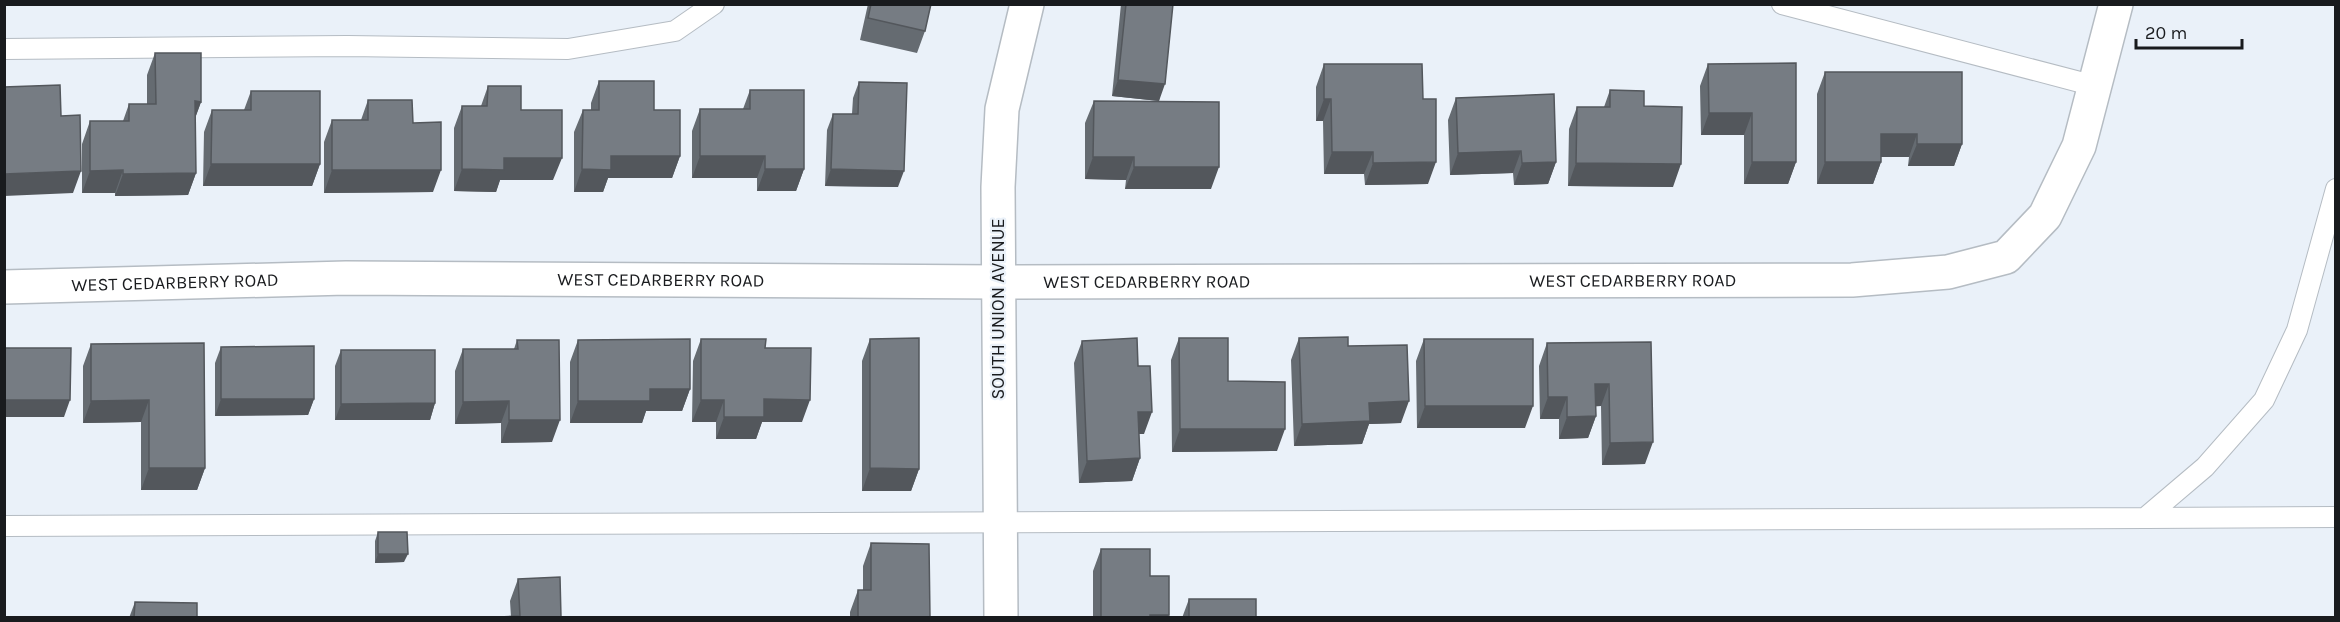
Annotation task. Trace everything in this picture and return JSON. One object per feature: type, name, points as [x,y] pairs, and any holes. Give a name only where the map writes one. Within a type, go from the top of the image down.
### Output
[{"type":"street","name":"SOUTH UNION AVENUE","points":[[1001,618],[998,187],[1002,109],[1027,4]]},
{"type":"street","name":"WEST CEDARBERRY ROAD","points":[[4,286],[346,278],[999,282],[1852,280],[1948,272],[2007,257],[2045,216],[2079,146],[2116,4]]},
{"type":"lane","points":[[4,48],[347,46],[568,49],[675,31],[714,4]]},
{"type":"lane","points":[[1782,4],[2095,86]]},
{"type":"lane","points":[[2145,519],[2205,467],[2264,400],[2297,330],[2336,189]]},
{"type":"lane","points":[[4,525],[1661,517],[2145,519],[2336,517]]},
{"type":"building","points":[[871,4],[931,4],[925,31],[868,18]]},
{"type":"building","points":[[1126,4],[1173,4],[1165,84],[1118,80]]},
{"type":"building","points":[[155,53],[201,53],[201,102],[195,101],[196,173],[123,174],[123,170],[90,171],[90,121],[129,121],[129,104],[156,104]]},
{"type":"building","points":[[1796,63],[1796,162],[1752,162],[1752,113],[1709,113],[1708,64]]},
{"type":"building","points":[[1324,64],[1422,64],[1423,99],[1436,99],[1436,162],[1373,163],[1373,152],[1332,152],[1331,99],[1324,99]]},
{"type":"building","points":[[1825,72],[1962,72],[1962,144],[1917,144],[1917,134],[1881,134],[1881,162],[1825,162]]},
{"type":"building","points":[[599,81],[654,81],[654,110],[680,110],[680,156],[611,156],[611,170],[582,169],[583,110],[599,110]]},
{"type":"building","points":[[859,82],[907,83],[904,171],[831,169],[833,114],[858,114]]},
{"type":"building","points":[[60,85],[61,116],[80,115],[81,171],[4,174],[4,87]]},
{"type":"building","points":[[488,86],[521,86],[521,110],[562,110],[562,158],[504,158],[504,170],[462,169],[462,106],[487,106]]},
{"type":"building","points":[[750,90],[804,90],[804,169],[765,169],[765,156],[700,156],[700,109],[750,109]]},
{"type":"building","points":[[1610,90],[1644,91],[1644,106],[1682,107],[1681,164],[1576,163],[1577,107],[1610,107]]},
{"type":"building","points":[[251,91],[320,91],[320,164],[211,164],[212,110],[251,110]]},
{"type":"building","points":[[1554,94],[1556,162],[1522,163],[1521,151],[1458,153],[1456,98]]},
{"type":"building","points":[[368,100],[412,100],[413,123],[441,122],[441,170],[332,170],[332,120],[368,120]]},
{"type":"building","points":[[1094,101],[1219,102],[1219,167],[1134,167],[1134,157],[1093,157]]},
{"type":"building","points":[[1348,337],[1348,346],[1407,345],[1409,401],[1369,403],[1370,421],[1302,424],[1299,338]]},
{"type":"building","points":[[919,338],[919,469],[870,468],[870,339]]},
{"type":"building","points":[[1137,338],[1138,366],[1150,366],[1152,412],[1138,412],[1140,458],[1087,461],[1082,341]]},
{"type":"building","points":[[1179,338],[1228,338],[1228,381],[1285,382],[1285,429],[1180,429]]},
{"type":"building","points":[[690,339],[690,389],[650,389],[650,401],[578,401],[578,340]]},
{"type":"building","points":[[701,339],[766,339],[765,348],[811,348],[810,400],[764,399],[764,417],[724,417],[724,400],[701,400]]},
{"type":"building","points":[[1424,339],[1533,339],[1533,406],[1425,406]]},
{"type":"building","points":[[517,340],[559,340],[560,420],[509,420],[509,401],[463,402],[463,349],[518,349]]},
{"type":"building","points":[[1651,342],[1653,442],[1610,443],[1609,384],[1595,384],[1596,416],[1567,417],[1567,397],[1548,397],[1547,343]]},
{"type":"building","points":[[204,343],[205,468],[149,468],[149,400],[91,401],[91,344]]},
{"type":"building","points":[[314,346],[314,399],[221,399],[221,347]]},
{"type":"building","points":[[4,348],[71,348],[70,400],[4,400]]},
{"type":"building","points":[[341,350],[435,350],[435,403],[341,404]]},
{"type":"building","points":[[378,532],[407,532],[408,554],[378,554]]},
{"type":"building","points":[[871,543],[929,544],[930,618],[858,618],[858,590],[871,590]]},
{"type":"building","points":[[1101,549],[1150,549],[1150,576],[1169,576],[1169,615],[1150,615],[1150,618],[1101,618]]},
{"type":"building","points":[[560,577],[561,617],[574,618],[475,618],[520,616],[518,579]]},
{"type":"building","points":[[1189,599],[1256,599],[1256,618],[1189,618]]},
{"type":"building","points":[[135,602],[197,603],[197,618],[134,618]]}]
